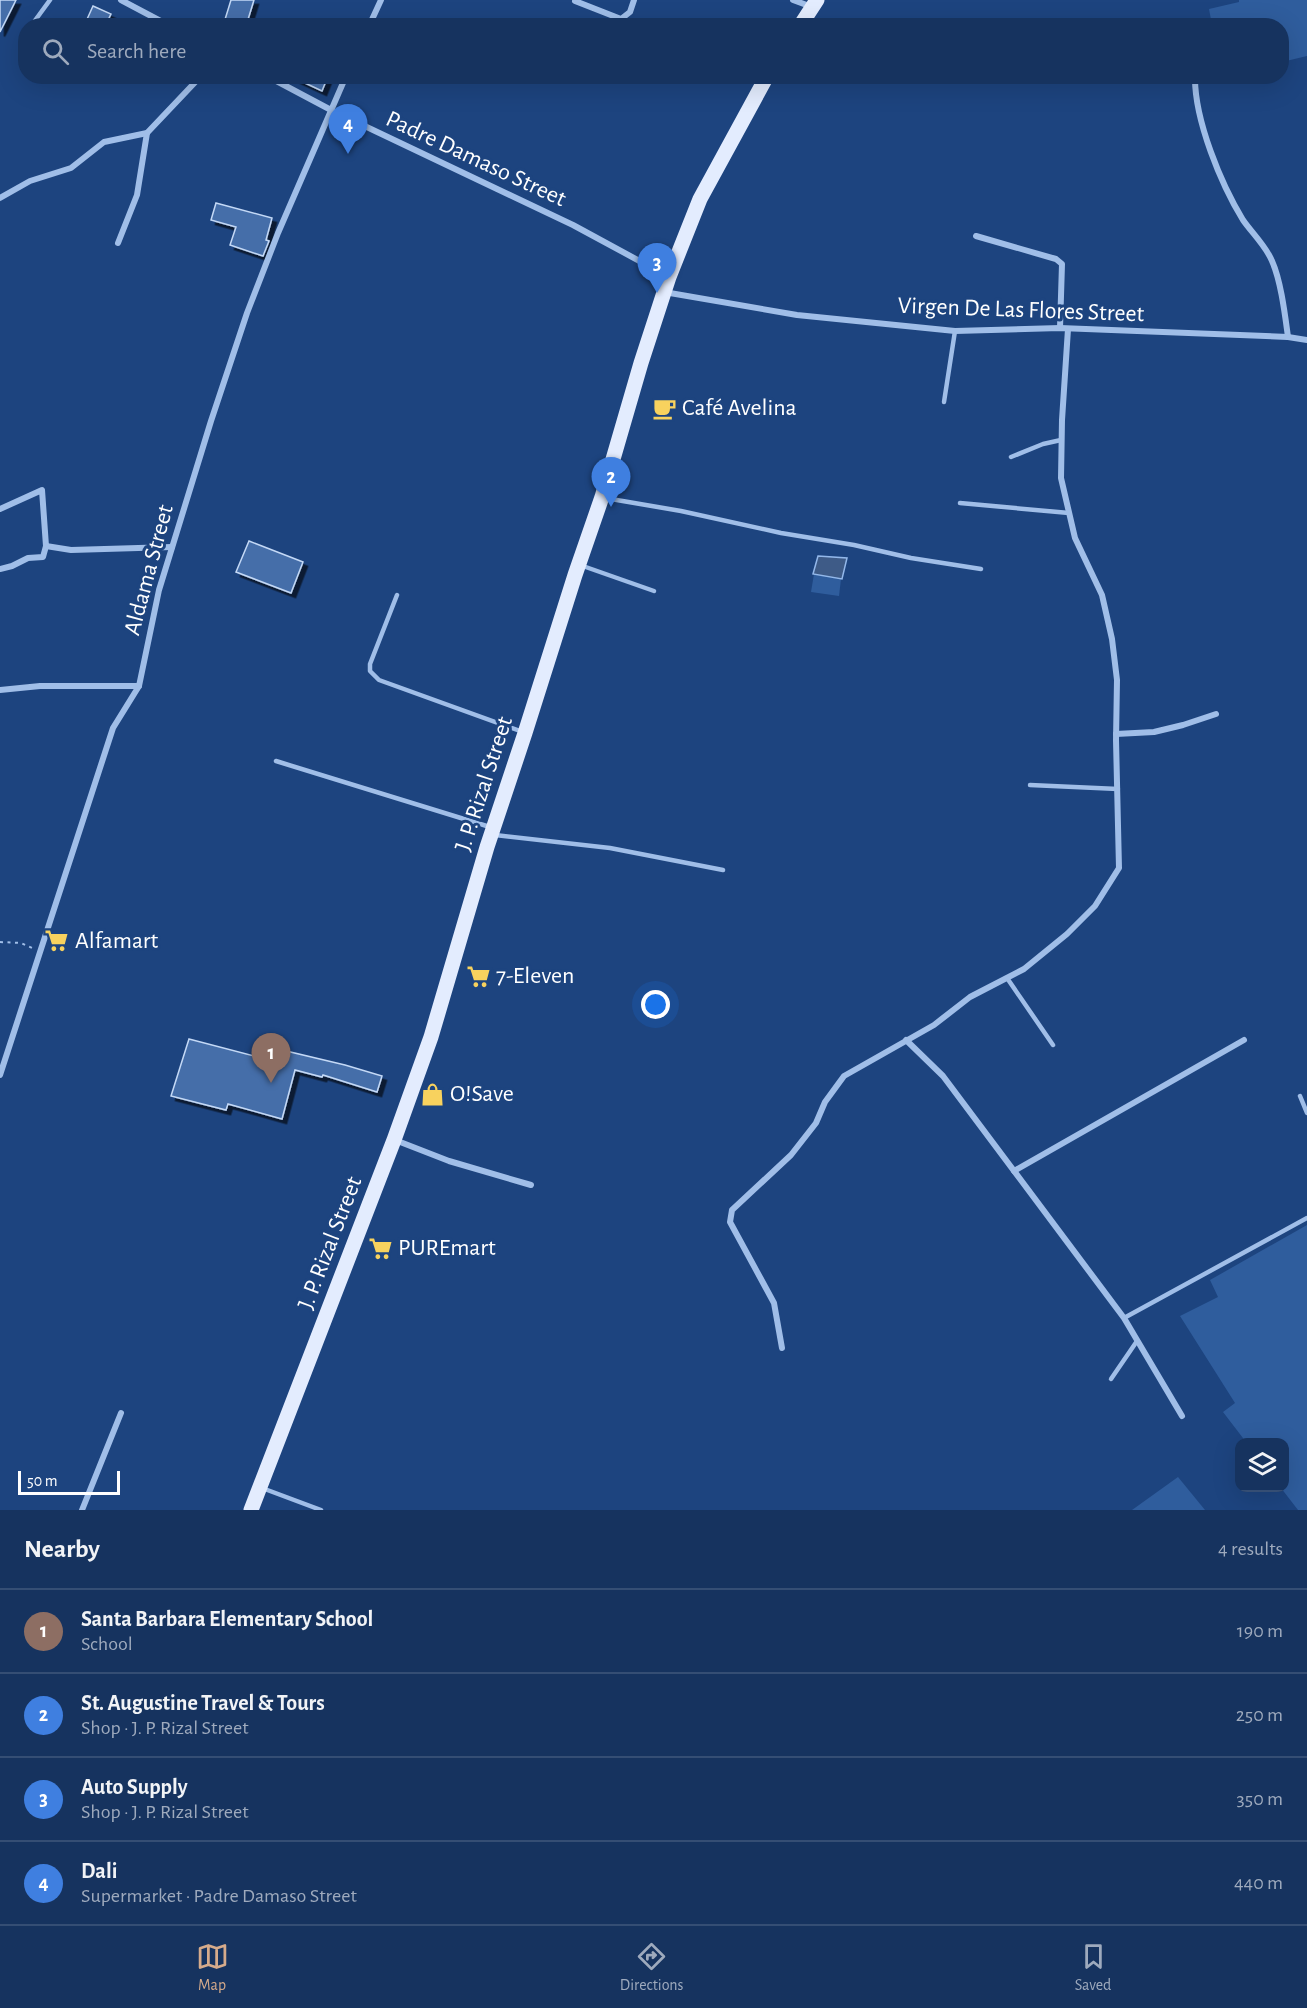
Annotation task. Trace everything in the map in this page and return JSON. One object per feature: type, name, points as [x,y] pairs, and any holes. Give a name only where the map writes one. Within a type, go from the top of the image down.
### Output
[{"type":"main road","points":[[805,18],[815,4]]},
{"type":"main road","name":"J. P. Rizal Street","points":[[251,1510],[394,1140],[431,1037],[492,831],[602,497],[640,363],[666,284],[700,199],[762,84]]},
{"type":"street","points":[[121,0],[155,18]]},
{"type":"street","points":[[373,18],[381,0]]},
{"type":"street","points":[[622,18],[630,12],[634,0]]},
{"type":"street","points":[[793,0],[815,4]]},
{"type":"street","points":[[575,1],[618,18]]},
{"type":"street","points":[[118,243],[137,195],[147,133],[193,84]]},
{"type":"street","name":"Padre Damaso Street","points":[[282,84],[331,110],[573,225],[666,284]]},
{"type":"street","name":"Aldama Street","points":[[0,1075],[113,728],[139,686],[159,591],[172,546],[247,313],[278,233],[342,84]]},
{"type":"street","points":[[1195,84],[1195,97],[1201,119],[1227,194],[1272,260],[1288,337]]},
{"type":"street","points":[[0,198],[30,181],[71,168],[104,142],[147,133]]},
{"type":"street","points":[[976,236],[1056,259],[1062,264],[1060,328]]},
{"type":"street","name":"Virgen De Las Flores Street","points":[[666,284],[798,315],[955,331],[1060,328],[1288,337],[1307,340]]},
{"type":"street","points":[[782,1348],[774,1303],[730,1222],[732,1210],[791,1155],[816,1123],[825,1102],[844,1076],[934,1025],[970,997],[1023,969],[1067,934],[1095,906],[1119,868],[1117,680],[1112,639],[1102,595],[1075,538],[1060,477],[1068,329]]},
{"type":"street","points":[[0,509],[42,490],[46,546],[43,557],[28,558],[0,569]]},
{"type":"street","points":[[46,546],[71,550],[172,546]]},
{"type":"street","points":[[0,690],[40,686],[139,686]]},
{"type":"street","points":[[1116,734],[1154,732],[1216,714]]},
{"type":"street","points":[[906,1040],[943,1076],[1124,1318],[1182,1416]]},
{"type":"street","points":[[1014,1171],[1244,1040]]},
{"type":"street","points":[[394,1140],[449,1161],[531,1185]]},
{"type":"street","points":[[82,1510],[121,1413]]},
{"type":"lane","points":[[37,18],[50,0]]},
{"type":"lane","points":[[944,402],[955,331]]},
{"type":"lane","points":[[1011,457],[1043,444],[1061,440]]},
{"type":"lane","points":[[602,497],[911,558],[981,569]]},
{"type":"lane","points":[[960,503],[1069,513]]},
{"type":"lane","points":[[580,565],[654,591]]},
{"type":"lane","points":[[397,595],[370,664],[370,671],[379,680],[525,733]]},
{"type":"lane","points":[[276,761],[492,831],[610,848],[723,870]]},
{"type":"lane","points":[[1030,785],[1118,789]]},
{"type":"lane","points":[[1007,978],[1053,1045]]},
{"type":"lane","points":[[1300,1096],[1307,1113]]},
{"type":"lane","points":[[1124,1318],[1307,1218]]},
{"type":"lane","points":[[1111,1379],[1137,1341]]},
{"type":"lane","points":[[259,1487],[321,1510]]},
{"type":"path","points":[[0,942],[21,943],[40,951]]},
{"type":"shaded area","points":[[1239,0],[1307,0],[1307,56],[1289,60],[1289,18],[1211,18],[1209,9],[1239,2]]},
{"type":"shaded area","points":[[818,556],[847,558],[842,579],[813,574]]},
{"type":"shaded area","points":[[814,574],[841,579],[839,596],[811,592]]},
{"type":"shaded area","points":[[1307,1225],[1307,1510],[1298,1510],[1284,1492],[1289,1492],[1289,1438],[1243,1438],[1223,1412],[1235,1403],[1180,1316],[1218,1297],[1210,1280]]},
{"type":"shaded area","points":[[1178,1477],[1205,1510],[1132,1510]]},
{"type":"building","points":[[0,0],[16,0],[0,32]]},
{"type":"building","points":[[231,0],[254,0],[248,18],[225,18]]},
{"type":"building","points":[[93,6],[111,14],[109,18],[88,18]]},
{"type":"building","points":[[307,84],[325,84],[322,91]]},
{"type":"building","points":[[216,203],[272,218],[266,240],[269,241],[263,256],[230,245],[236,227],[211,220]]},
{"type":"building","points":[[249,541],[303,562],[291,593],[236,572]]},
{"type":"building","points":[[189,1039],[262,1058],[265,1046],[382,1076],[377,1092],[323,1075],[322,1077],[295,1070],[282,1119],[228,1104],[226,1110],[171,1096]]},
{"type":"place","name":"Dali","points":[[348,154]]},
{"type":"place","name":"Auto Supply","points":[[657,293]]},
{"type":"place","name":"Café Avelina","points":[[664,408]]},
{"type":"place","name":"St. Augustine Travel & Tours","points":[[611,507]]},
{"type":"place","name":"Alfamart","points":[[57,941]]},
{"type":"place","name":"7-Eleven","points":[[478,976]]},
{"type":"place","name":"Santa Barbara Elementary School","points":[[271,1083]]},
{"type":"place","name":"O!Save","points":[[432,1094]]},
{"type":"place","name":"PUREmart","points":[[380,1248]]}]
